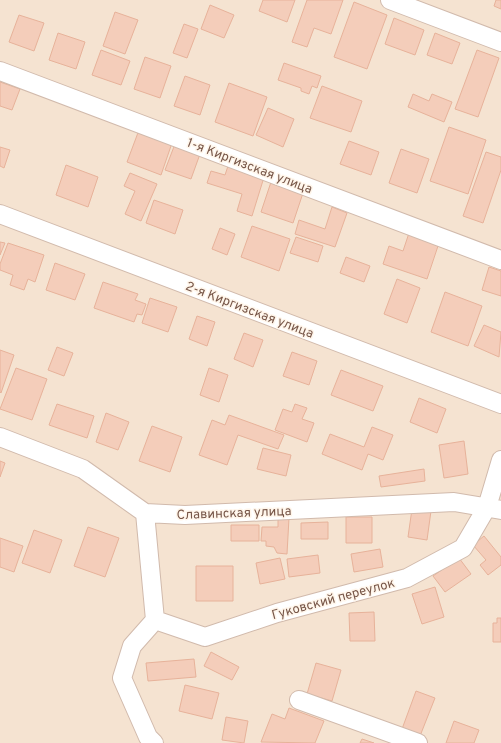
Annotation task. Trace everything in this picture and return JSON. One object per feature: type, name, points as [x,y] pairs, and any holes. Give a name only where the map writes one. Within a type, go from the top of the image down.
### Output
[{"type":"street","points":[[390,0],[501,42]]},
{"type":"street","name":"1-я Киргизская улица","points":[[0,71],[501,260]]},
{"type":"street","name":"2-я Киргизская улица","points":[[0,214],[501,404]]},
{"type":"street","points":[[0,437],[83,469],[145,513],[148,564],[155,620],[132,646],[122,678],[148,737],[154,743]]},
{"type":"street","name":"Гуковский переулок","points":[[155,620],[205,637],[277,613],[407,578],[463,548],[494,508],[501,460]]},
{"type":"street","name":"Славинская улица","points":[[145,513],[185,516],[454,502],[494,508]]},
{"type":"street","points":[[299,700],[418,743]]},
{"type":"shaded area","points":[[0,0],[501,0],[501,743],[0,743]]},
{"type":"building","points":[[263,0],[295,0],[287,22],[259,11]]},
{"type":"building","points":[[307,0],[343,0],[331,34],[314,28],[307,47],[292,42]]},
{"type":"building","points":[[496,0],[501,0],[501,9],[494,6]]},
{"type":"building","points":[[354,2],[387,15],[367,69],[334,57]]},
{"type":"building","points":[[210,5],[234,15],[224,38],[201,29]]},
{"type":"building","points":[[115,12],[138,20],[125,54],[103,46]]},
{"type":"building","points":[[19,15],[44,23],[34,51],[9,42]]},
{"type":"building","points":[[394,18],[424,30],[415,55],[385,44]]},
{"type":"building","points":[[184,24],[198,29],[187,58],[173,53]]},
{"type":"building","points":[[58,33],[85,42],[76,69],[49,60]]},
{"type":"building","points":[[435,33],[460,43],[452,64],[427,55]]},
{"type":"building","points":[[101,50],[130,61],[121,85],[92,75]]},
{"type":"building","points":[[477,50],[499,58],[478,117],[455,109]]},
{"type":"building","points":[[145,57],[171,66],[160,98],[134,89]]},
{"type":"building","points":[[284,63],[321,76],[317,88],[312,86],[309,94],[301,91],[301,88],[278,80]]},
{"type":"building","points":[[185,76],[210,85],[200,115],[174,106]]},
{"type":"building","points":[[0,82],[20,89],[12,110],[0,106]]},
{"type":"building","points":[[229,83],[267,97],[253,136],[215,122]]},
{"type":"building","points":[[322,86],[362,101],[351,132],[310,118]]},
{"type":"building","points":[[413,94],[429,101],[432,94],[452,102],[444,122],[408,107]]},
{"type":"building","points":[[268,108],[294,119],[283,147],[256,135]]},
{"type":"building","points":[[449,127],[486,140],[468,194],[430,181]]},
{"type":"building","points":[[139,130],[172,143],[161,175],[127,162]]},
{"type":"building","points":[[349,141],[379,152],[371,175],[340,164]]},
{"type":"building","points":[[175,144],[200,154],[191,179],[165,170]]},
{"type":"building","points":[[0,147],[10,150],[4,168],[0,166]]},
{"type":"building","points":[[401,149],[429,159],[417,193],[389,183]]},
{"type":"building","points":[[486,152],[501,157],[501,170],[483,223],[463,216]]},
{"type":"building","points":[[229,163],[265,174],[252,216],[237,211],[242,194],[207,183],[211,171],[225,175]]},
{"type":"building","points":[[66,165],[98,177],[88,207],[56,195]]},
{"type":"building","points":[[130,173],[157,184],[141,221],[125,214],[135,191],[124,186]]},
{"type":"building","points":[[271,182],[303,193],[293,223],[261,212]]},
{"type":"building","points":[[154,200],[183,210],[175,234],[146,223]]},
{"type":"building","points":[[332,207],[347,213],[335,247],[295,234],[299,220],[325,229]]},
{"type":"building","points":[[252,226],[290,239],[279,271],[241,257]]},
{"type":"building","points":[[220,228],[235,234],[227,255],[212,249]]},
{"type":"building","points":[[409,233],[439,243],[427,279],[383,264],[389,246],[403,251]]},
{"type":"building","points":[[296,237],[323,246],[318,262],[290,253]]},
{"type":"building","points":[[0,242],[5,243],[0,255]]},
{"type":"building","points":[[8,243],[44,255],[35,282],[28,279],[24,290],[10,285],[13,275],[0,270],[0,264]]},
{"type":"building","points":[[346,257],[370,266],[364,282],[340,273]]},
{"type":"building","points":[[55,263],[85,274],[75,300],[46,290]]},
{"type":"building","points":[[489,267],[501,271],[501,296],[482,290]]},
{"type":"building","points":[[397,279],[420,288],[407,323],[384,314]]},
{"type":"building","points":[[103,282],[138,294],[135,300],[146,304],[142,315],[137,314],[134,322],[94,308]]},
{"type":"building","points":[[445,292],[482,306],[468,346],[431,332]]},
{"type":"building","points":[[150,298],[177,307],[168,332],[142,323]]},
{"type":"building","points":[[197,316],[215,322],[207,346],[189,339]]},
{"type":"building","points":[[484,325],[501,332],[499,357],[474,346]]},
{"type":"building","points":[[244,333],[263,340],[253,367],[234,359]]},
{"type":"building","points":[[57,347],[73,353],[64,376],[48,370]]},
{"type":"building","points":[[0,350],[14,355],[1,393],[0,392]]},
{"type":"building","points":[[292,352],[317,361],[309,385],[283,376]]},
{"type":"building","points":[[16,368],[47,379],[32,420],[0,409]]},
{"type":"building","points":[[209,368],[228,375],[219,402],[200,395]]},
{"type":"building","points":[[341,370],[383,386],[373,411],[331,395]]},
{"type":"building","points":[[419,398],[446,409],[437,433],[410,422]]},
{"type":"building","points":[[57,404],[94,416],[87,438],[49,425]]},
{"type":"building","points":[[295,404],[307,408],[302,419],[314,423],[307,442],[275,430],[283,409],[292,412]]},
{"type":"building","points":[[106,413],[129,422],[118,450],[96,442]]},
{"type":"building","points":[[229,415],[284,435],[278,449],[238,435],[227,465],[199,455],[212,420],[225,425]]},
{"type":"building","points":[[152,426],[182,437],[170,472],[139,461]]},
{"type":"building","points":[[372,427],[393,435],[383,460],[368,454],[362,470],[322,454],[330,434],[364,447]]},
{"type":"building","points":[[464,441],[468,474],[444,478],[439,445]]},
{"type":"building","points":[[263,448],[291,455],[286,476],[257,469]]},
{"type":"building","points":[[0,461],[5,463],[0,477]]},
{"type":"building","points":[[424,469],[425,481],[381,487],[379,476]]},
{"type":"building","points":[[412,509],[431,511],[427,540],[408,537]]},
{"type":"building","points":[[346,517],[372,517],[372,543],[346,543]]},
{"type":"building","points":[[278,518],[289,518],[287,554],[277,553],[274,547],[266,546],[266,541],[261,541],[262,527],[278,527]]},
{"type":"building","points":[[328,522],[328,539],[301,539],[301,523]]},
{"type":"building","points":[[231,525],[259,525],[259,541],[231,541]]},
{"type":"building","points":[[88,527],[119,538],[105,577],[74,566]]},
{"type":"building","points":[[34,530],[62,540],[50,573],[22,563]]},
{"type":"building","points":[[484,536],[501,557],[501,565],[488,575],[480,565],[486,560],[473,545]]},
{"type":"building","points":[[0,538],[23,546],[14,572],[0,567]]},
{"type":"building","points":[[380,549],[383,567],[354,572],[351,554]]},
{"type":"building","points":[[318,555],[320,573],[289,577],[287,559]]},
{"type":"building","points":[[280,558],[285,579],[260,584],[256,563]]},
{"type":"building","points":[[459,558],[471,574],[445,592],[433,576]]},
{"type":"building","points":[[196,566],[233,566],[233,601],[196,601]]},
{"type":"building","points":[[435,587],[444,617],[422,624],[412,594]]},
{"type":"building","points":[[374,612],[375,641],[350,641],[349,613]]},
{"type":"building","points":[[497,618],[501,618],[501,642],[493,642],[493,623],[497,623]]},
{"type":"building","points":[[211,652],[239,667],[232,680],[204,666]]},
{"type":"building","points":[[194,659],[196,677],[148,681],[146,663]]},
{"type":"building","points":[[316,663],[341,670],[332,701],[307,694]]},
{"type":"building","points":[[185,685],[219,693],[212,719],[179,711]]},
{"type":"building","points":[[416,691],[435,698],[420,736],[402,729]]},
{"type":"building","points":[[289,708],[324,721],[315,743],[261,742],[272,714],[285,719]]},
{"type":"building","points":[[226,717],[248,721],[244,743],[222,740]]},
{"type":"building","points":[[454,721],[479,730],[474,743],[446,743]]},
{"type":"building","points":[[362,739],[374,743],[360,743]]}]
